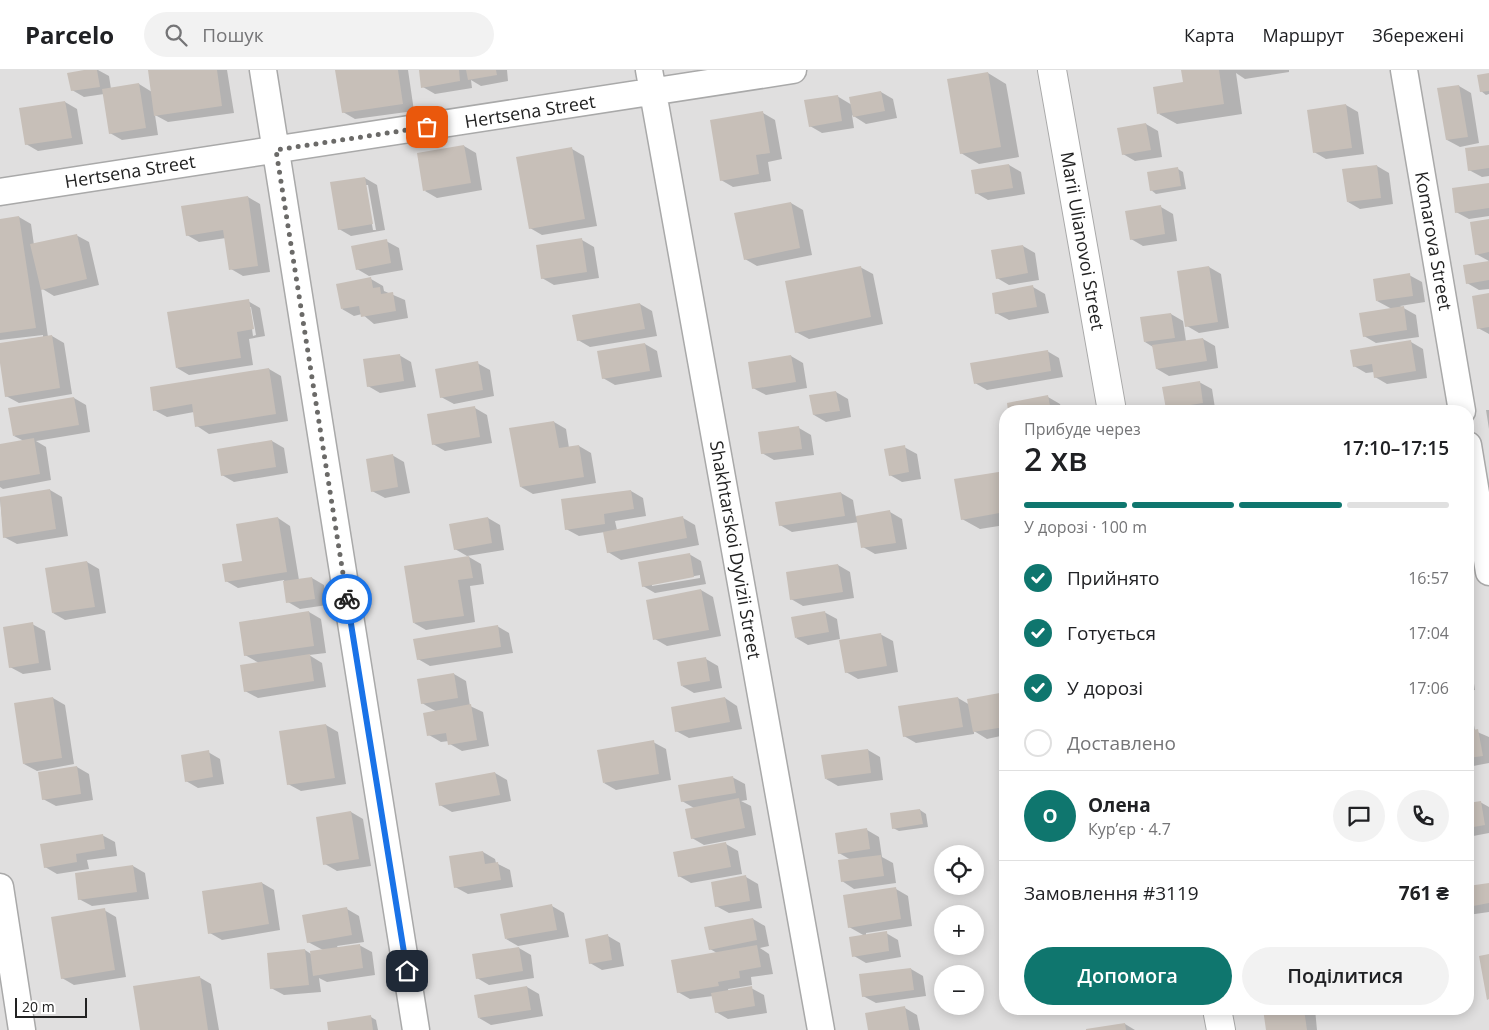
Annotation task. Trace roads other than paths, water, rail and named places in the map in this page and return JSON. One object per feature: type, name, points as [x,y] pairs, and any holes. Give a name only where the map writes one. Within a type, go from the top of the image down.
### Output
[{"type":"street","points":[[263,70],[416,1030]]},
{"type":"street","name":"Hertsena Street","points":[[0,192],[276,150],[651,82],[793,70]]},
{"type":"street","name":"Marii Ulianovoi Street","points":[[1052,70],[1111,405]]},
{"type":"street","name":"Komarova Street","points":[[1404,70],[1461,405]]},
{"type":"street","name":"Shakhtarskoi Dyvizii Street","points":[[651,82],[821,1030]]},
{"type":"street","points":[[1474,481],[1489,572]]},
{"type":"street","points":[[0,887],[22,1030]]},
{"type":"street","points":[[1218,1015],[1221,1030]]}]
